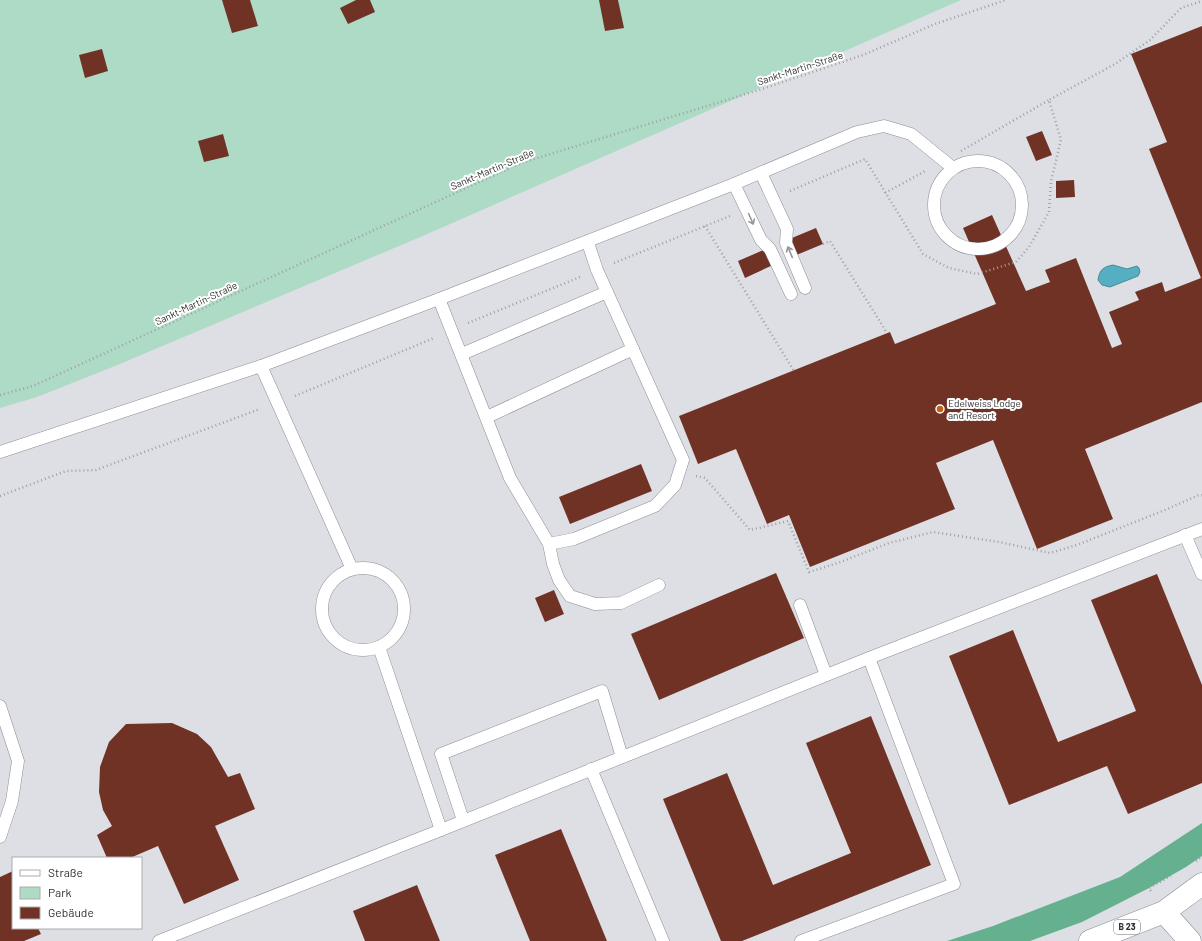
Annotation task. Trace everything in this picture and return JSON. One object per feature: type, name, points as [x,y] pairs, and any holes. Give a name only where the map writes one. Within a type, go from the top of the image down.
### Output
[{"type":"main road","name":"B 23","points":[[1094,940],[1164,912],[1202,884]]},
{"type":"main road","points":[[1164,912],[1190,941]]},
{"type":"lane","points":[[0,452],[260,366],[588,243],[857,132],[884,126],[910,134],[949,164],[982,161],[997,165],[1009,174],[1018,186],[1022,201],[1021,216],[1015,230],[1005,240],[992,247],[979,249],[965,247],[952,241],[942,230],[936,218],[934,204],[936,190],[949,164]]},
{"type":"lane","points":[[761,172],[787,229],[786,243],[805,288]]},
{"type":"lane","points":[[734,184],[761,240],[770,249],[791,294]]},
{"type":"lane","points":[[549,544],[574,539],[655,506],[675,485],[683,460],[597,270],[588,243]]},
{"type":"lane","points":[[462,354],[607,292]]},
{"type":"lane","points":[[439,299],[510,478],[549,544],[552,564],[559,580],[570,596],[595,604],[621,603],[659,585]]},
{"type":"lane","points":[[487,417],[633,349]]},
{"type":"lane","points":[[260,366],[352,569]]},
{"type":"lane","points":[[159,941],[441,830],[826,675],[1202,529]]},
{"type":"lane","points":[[1185,535],[1202,574]]},
{"type":"lane","points":[[366,567],[379,570],[391,578],[400,589],[404,602],[404,616],[399,628],[391,639],[379,647],[366,650],[353,648],[341,643],[331,634],[324,622],[322,609],[324,596],[330,584],[340,575],[352,569],[366,567]]},
{"type":"lane","points":[[800,605],[826,675]]},
{"type":"lane","points":[[379,647],[441,830]]},
{"type":"lane","points":[[801,941],[954,884],[870,658]]},
{"type":"lane","points":[[463,820],[441,754],[448,751],[602,691],[622,757]]},
{"type":"lane","points":[[0,706],[18,761],[12,801],[0,836]]},
{"type":"lane","points":[[592,769],[663,941]]},
{"type":"path","name":"Sankt-Martin-Straße","points":[[0,395],[33,386],[521,163],[749,93],[863,55],[935,24],[1006,0]]},
{"type":"path","points":[[885,193],[949,164],[1048,100],[1115,64],[1150,40],[1180,8],[1202,1]]},
{"type":"path","points":[[774,198],[865,159],[923,254],[949,268],[977,274],[1016,262],[1029,247],[1049,212],[1051,181],[1061,140],[1048,100]]},
{"type":"path","points":[[0,496],[66,471],[96,470],[277,403],[747,209]]},
{"type":"path","points":[[705,226],[794,370]]},
{"type":"path","points":[[823,244],[830,241],[887,333]]},
{"type":"path","points":[[680,471],[705,478],[750,530],[788,521],[809,572],[838,563],[889,543],[933,532],[999,542],[1050,553],[1077,545],[1202,495]]},
{"type":"green space","points":[[0,0],[961,0],[425,235],[115,366],[37,397],[0,408]]},
{"type":"green space","points":[[1202,823],[1202,856],[1149,888],[1082,922],[1030,941],[947,941],[993,926],[1120,877]]},
{"type":"water","points":[[1113,265],[1127,269],[1137,266],[1140,272],[1138,276],[1110,287],[1102,285],[1098,280],[1101,271],[1104,268]]},
{"type":"building","points":[[222,0],[250,0],[258,26],[232,33]]},
{"type":"building","points":[[356,0],[370,0],[375,12],[348,24],[340,8]]},
{"type":"building","points":[[599,0],[618,0],[624,28],[605,31]]},
{"type":"building","name":"Edelweiss Lodge and Resort","points":[[1202,26],[1202,402],[1085,449],[1113,519],[1037,549],[993,440],[936,463],[955,509],[810,567],[789,515],[767,524],[736,449],[698,464],[679,416],[890,332],[895,344],[996,304],[963,228],[992,215],[1026,291],[1050,282],[1045,270],[1076,258],[1112,348],[1122,344],[1109,312],[1139,300],[1135,292],[1162,282],[1165,292],[1201,278],[1149,149],[1167,142],[1131,54]]},
{"type":"building","points":[[102,49],[108,71],[85,78],[79,55]]},
{"type":"building","points":[[1042,131],[1052,155],[1036,161],[1026,137]]},
{"type":"building","points":[[223,134],[229,156],[204,162],[198,141]]},
{"type":"building","points":[[1074,180],[1075,197],[1056,198],[1056,181]]},
{"type":"building","points":[[816,228],[823,244],[794,256],[787,240]]},
{"type":"building","points":[[766,249],[773,265],[745,278],[738,261]]},
{"type":"building","points":[[641,464],[652,491],[570,524],[559,497]]},
{"type":"building","points":[[776,573],[804,638],[659,700],[631,634]]},
{"type":"building","points":[[1157,574],[1202,685],[1202,783],[1128,814],[1107,766],[1009,805],[949,656],[1013,630],[1058,742],[1136,711],[1091,600]]},
{"type":"building","points":[[554,590],[564,614],[545,622],[535,598]]},
{"type":"building","points":[[871,716],[931,865],[742,941],[721,941],[663,799],[727,773],[773,885],[851,853],[806,743]]},
{"type":"building","points":[[172,723],[197,734],[211,747],[228,777],[240,773],[255,809],[215,826],[239,880],[184,904],[158,846],[132,857],[107,857],[97,835],[112,826],[103,810],[99,792],[100,767],[109,742],[126,724]]},
{"type":"building","points":[[561,829],[607,941],[530,941],[495,855]]},
{"type":"building","points":[[12,871],[12,929],[38,929],[41,934],[24,941],[0,941],[0,877]]},
{"type":"building","points":[[417,885],[440,941],[365,941],[353,911]]},
{"type":"place","name":"Edelweiss Lodge and Resort","points":[[940,409]]}]
